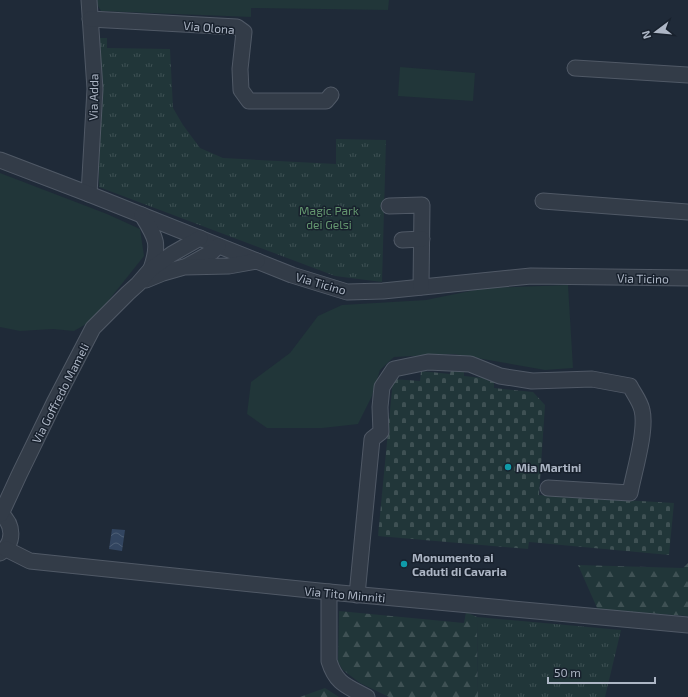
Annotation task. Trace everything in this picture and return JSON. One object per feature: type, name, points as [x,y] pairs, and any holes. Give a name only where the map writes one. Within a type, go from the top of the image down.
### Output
[{"type":"street","name":"Via Adda","points":[[89,0],[95,89],[89,194]]},
{"type":"street","name":"Via Olona","points":[[90,19],[237,27],[244,32],[240,69],[242,90],[249,101],[326,101],[331,95]]},
{"type":"street","points":[[575,68],[688,75]]},
{"type":"street","name":"Via Ticino","points":[[0,160],[292,275],[348,292],[421,287],[531,276],[688,278]]},
{"type":"street","points":[[543,201],[688,212]]},
{"type":"street","points":[[389,206],[422,205],[421,287]]},
{"type":"street","name":"Via Goffredo Mameli","points":[[142,215],[152,232],[156,247],[151,269]]},
{"type":"street","name":"Via Goffredo Mameli","points":[[1,514],[45,422],[93,328],[138,284],[151,269],[172,254],[200,238]]},
{"type":"street","points":[[402,240],[422,239]]},
{"type":"street","name":"Via Goffredo Mameli","points":[[184,268],[212,252],[218,246]]},
{"type":"street","name":"Via Goffredo Mameli","points":[[138,284],[163,273],[184,268],[229,266],[257,261]]},
{"type":"street","points":[[357,595],[372,439],[381,432],[380,407],[382,387],[394,369],[428,362],[470,364],[500,376],[532,381],[592,379],[630,386],[638,399],[642,411],[643,430],[630,492],[548,488]]},
{"type":"street","points":[[1,514],[10,524],[12,537],[3,551]]},
{"type":"street","name":"Via Tito Minniti","points":[[3,551],[30,561],[357,595],[688,625]]},
{"type":"street","points":[[329,592],[329,660],[332,671],[338,680],[346,686],[367,697]]},
{"type":"green space","points":[[97,0],[389,0],[388,10],[251,8],[251,17],[101,11]]},
{"type":"green space","name":"Magic Park dei Gelsi","points":[[97,38],[107,38],[107,48],[170,49],[173,108],[183,125],[200,148],[223,158],[336,164],[336,139],[386,140],[382,282],[335,276],[99,187]]},
{"type":"green space","points":[[400,67],[475,73],[473,101],[398,96]]},
{"type":"green space","points":[[0,173],[107,214],[140,229],[144,256],[93,320],[74,331],[53,329],[20,331],[0,327]]},
{"type":"green space","points":[[568,285],[573,368],[545,370],[454,354],[394,357],[380,370],[372,396],[358,424],[322,428],[267,428],[247,414],[251,382],[290,353],[318,316],[342,305],[426,300],[485,288]]},
{"type":"green space","points":[[451,370],[464,372],[464,376],[494,379],[494,388],[533,392],[545,405],[539,495],[674,503],[669,555],[529,542],[528,549],[378,536],[393,379],[420,381],[421,371],[450,374]]},
{"type":"green space","points":[[688,563],[688,616],[598,610],[578,565],[683,568]]},
{"type":"green space","points":[[339,611],[464,623],[466,612],[477,617],[478,697],[389,697],[360,683],[343,670],[338,662]]},
{"type":"green space","points":[[477,617],[621,630],[605,697],[478,697]]},
{"type":"green space","points":[[325,688],[339,697],[300,697]]},
{"type":"water","points":[[112,529],[125,530],[122,551],[109,549]]},
{"type":"place","name":"Mia Martini","points":[[508,467]]},
{"type":"place","name":"Monumento ai Caduti di Cavaria","points":[[404,564]]}]
